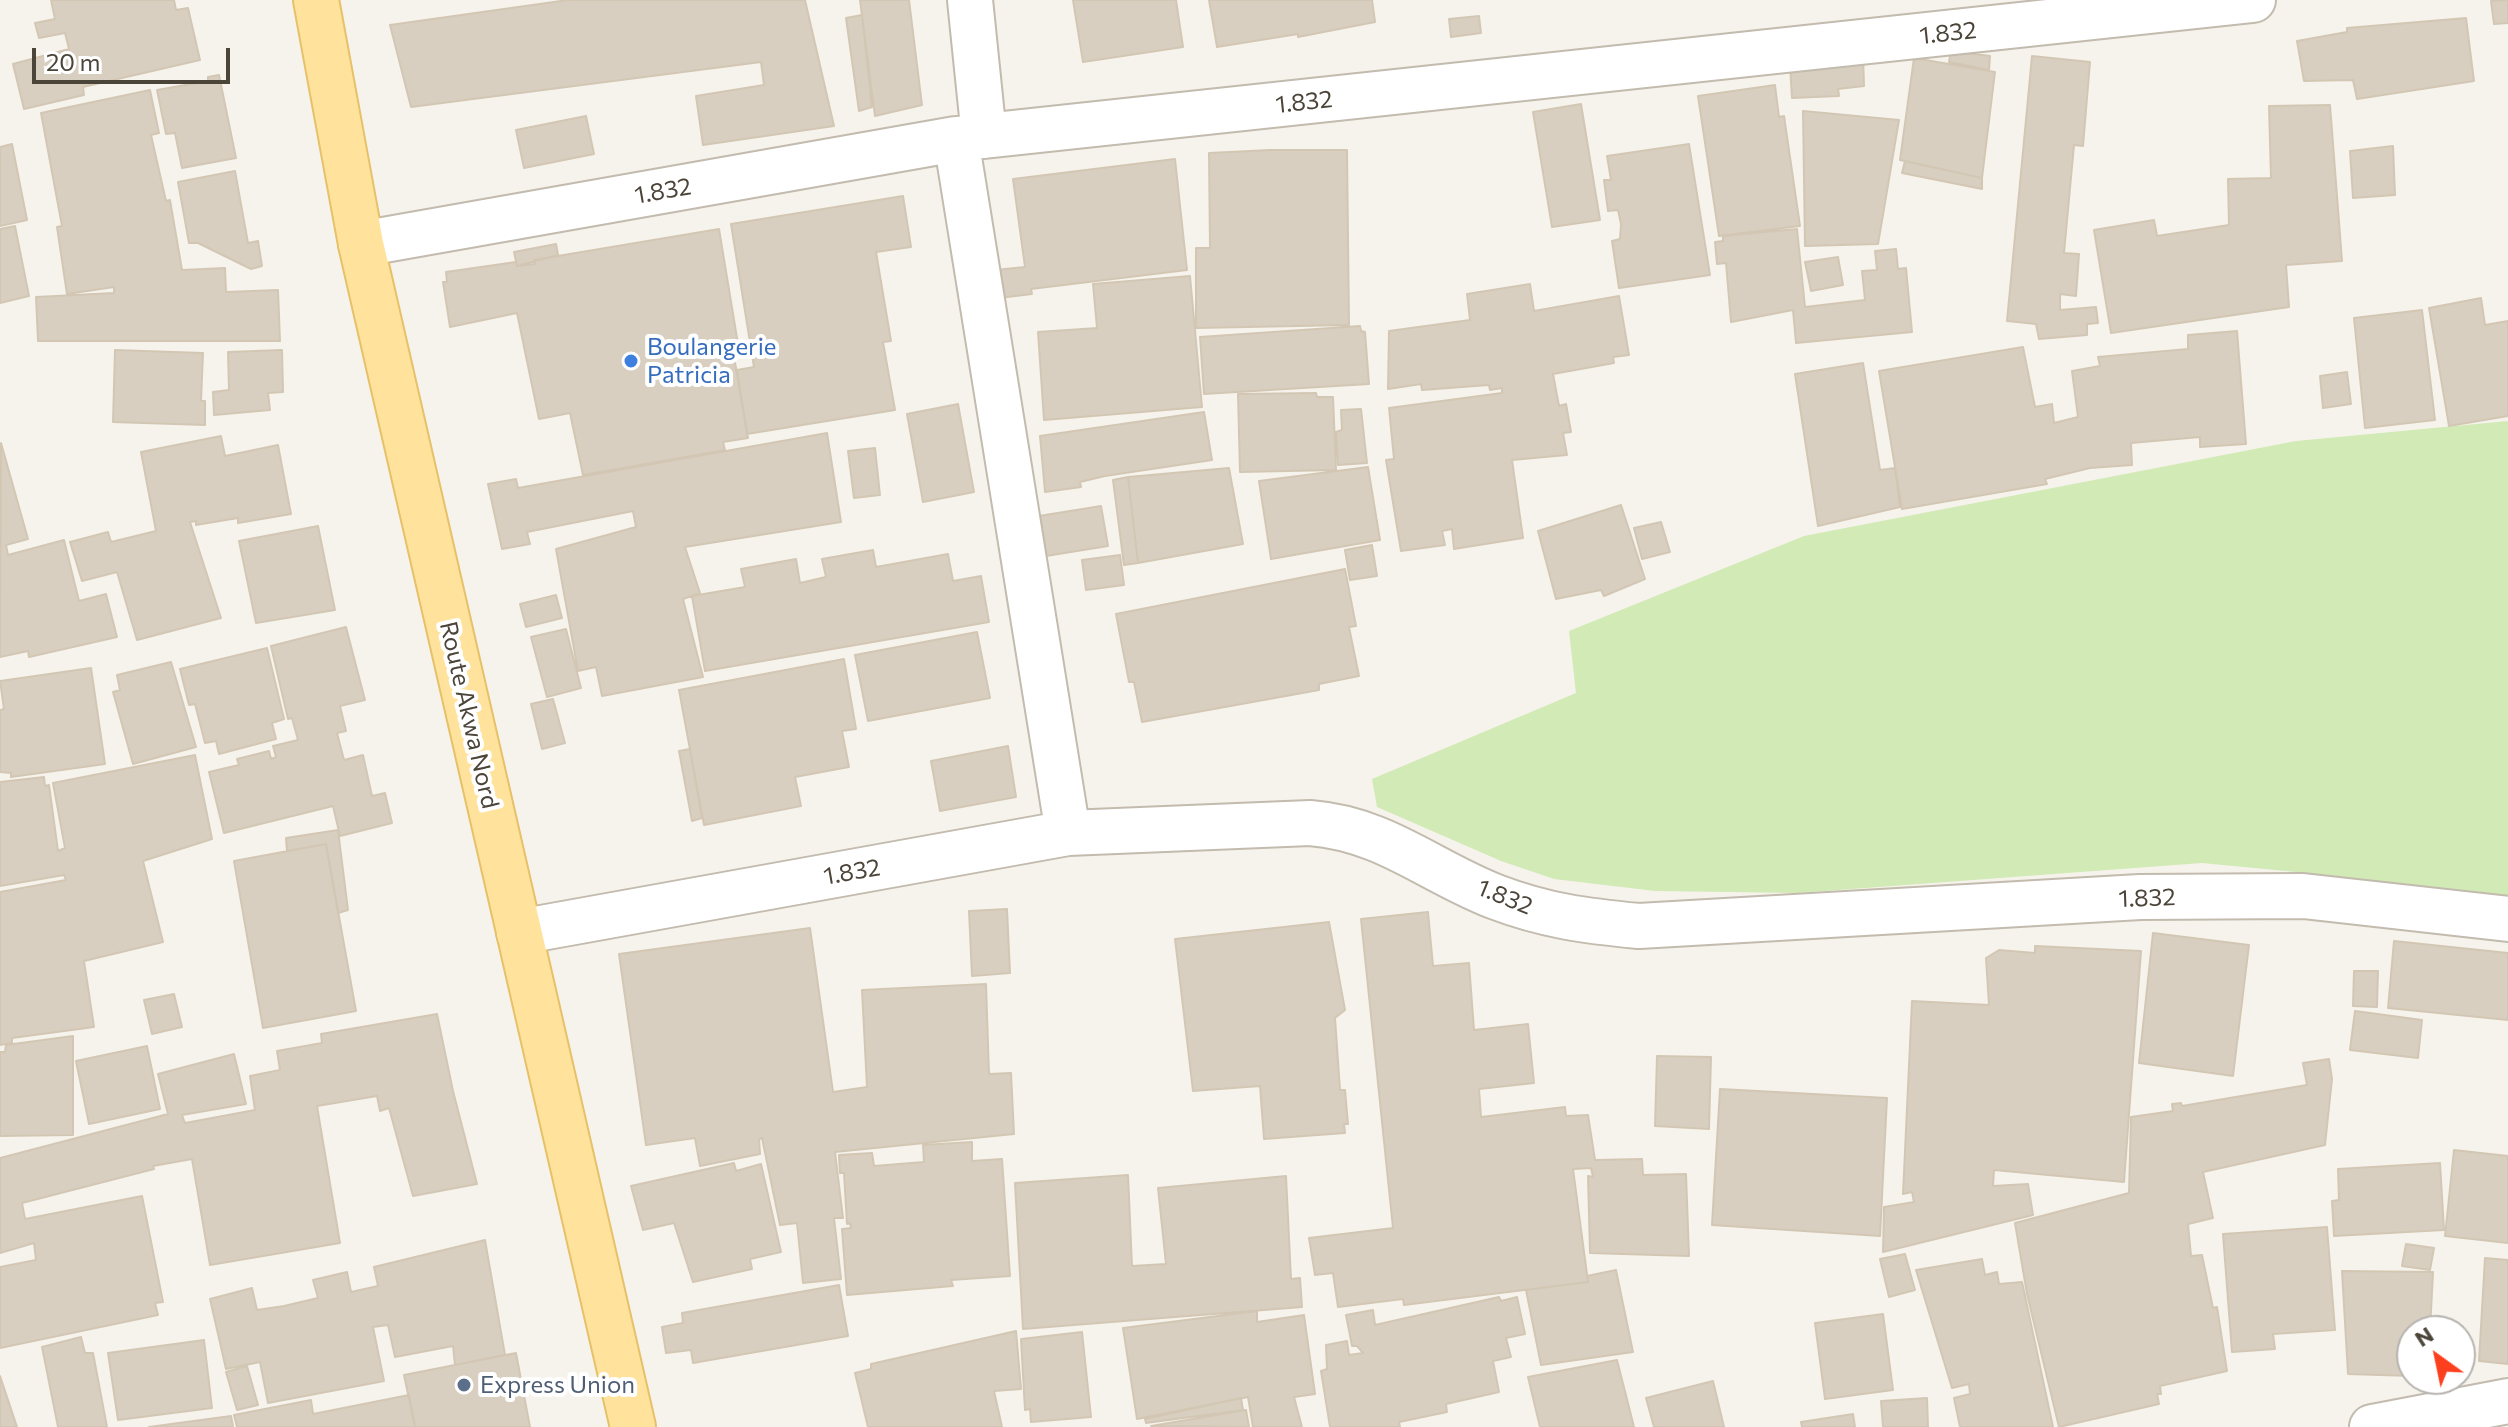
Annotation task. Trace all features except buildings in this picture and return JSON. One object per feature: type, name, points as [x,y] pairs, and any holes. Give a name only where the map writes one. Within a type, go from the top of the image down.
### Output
[{"type":"main road","name":"Route Akwa Nord","points":[[316,0],[361,244],[633,1427]]},
{"type":"street","points":[[970,0],[970,138],[1068,833]]},
{"type":"street","name":"1.832","points":[[361,244],[970,138],[2253,0]]},
{"type":"street","name":"1.832","points":[[519,932],[1068,833],[1310,823],[1344,826],[1383,838],[1493,896],[1564,919],[1639,926],[2155,897],[2303,896],[2508,919]]},
{"type":"street","points":[[2372,1427],[2508,1401]]},
{"type":"green space","points":[[2508,421],[2508,904],[2317,874],[2202,863],[1798,893],[1655,891],[1554,879],[1501,861],[1377,807],[1372,779],[1576,693],[1569,631],[1804,536],[2296,441]]},
{"type":"place","name":"Boulangerie Patricia","points":[[631,361]]},
{"type":"place","name":"Express Union","points":[[464,1385]]}]
